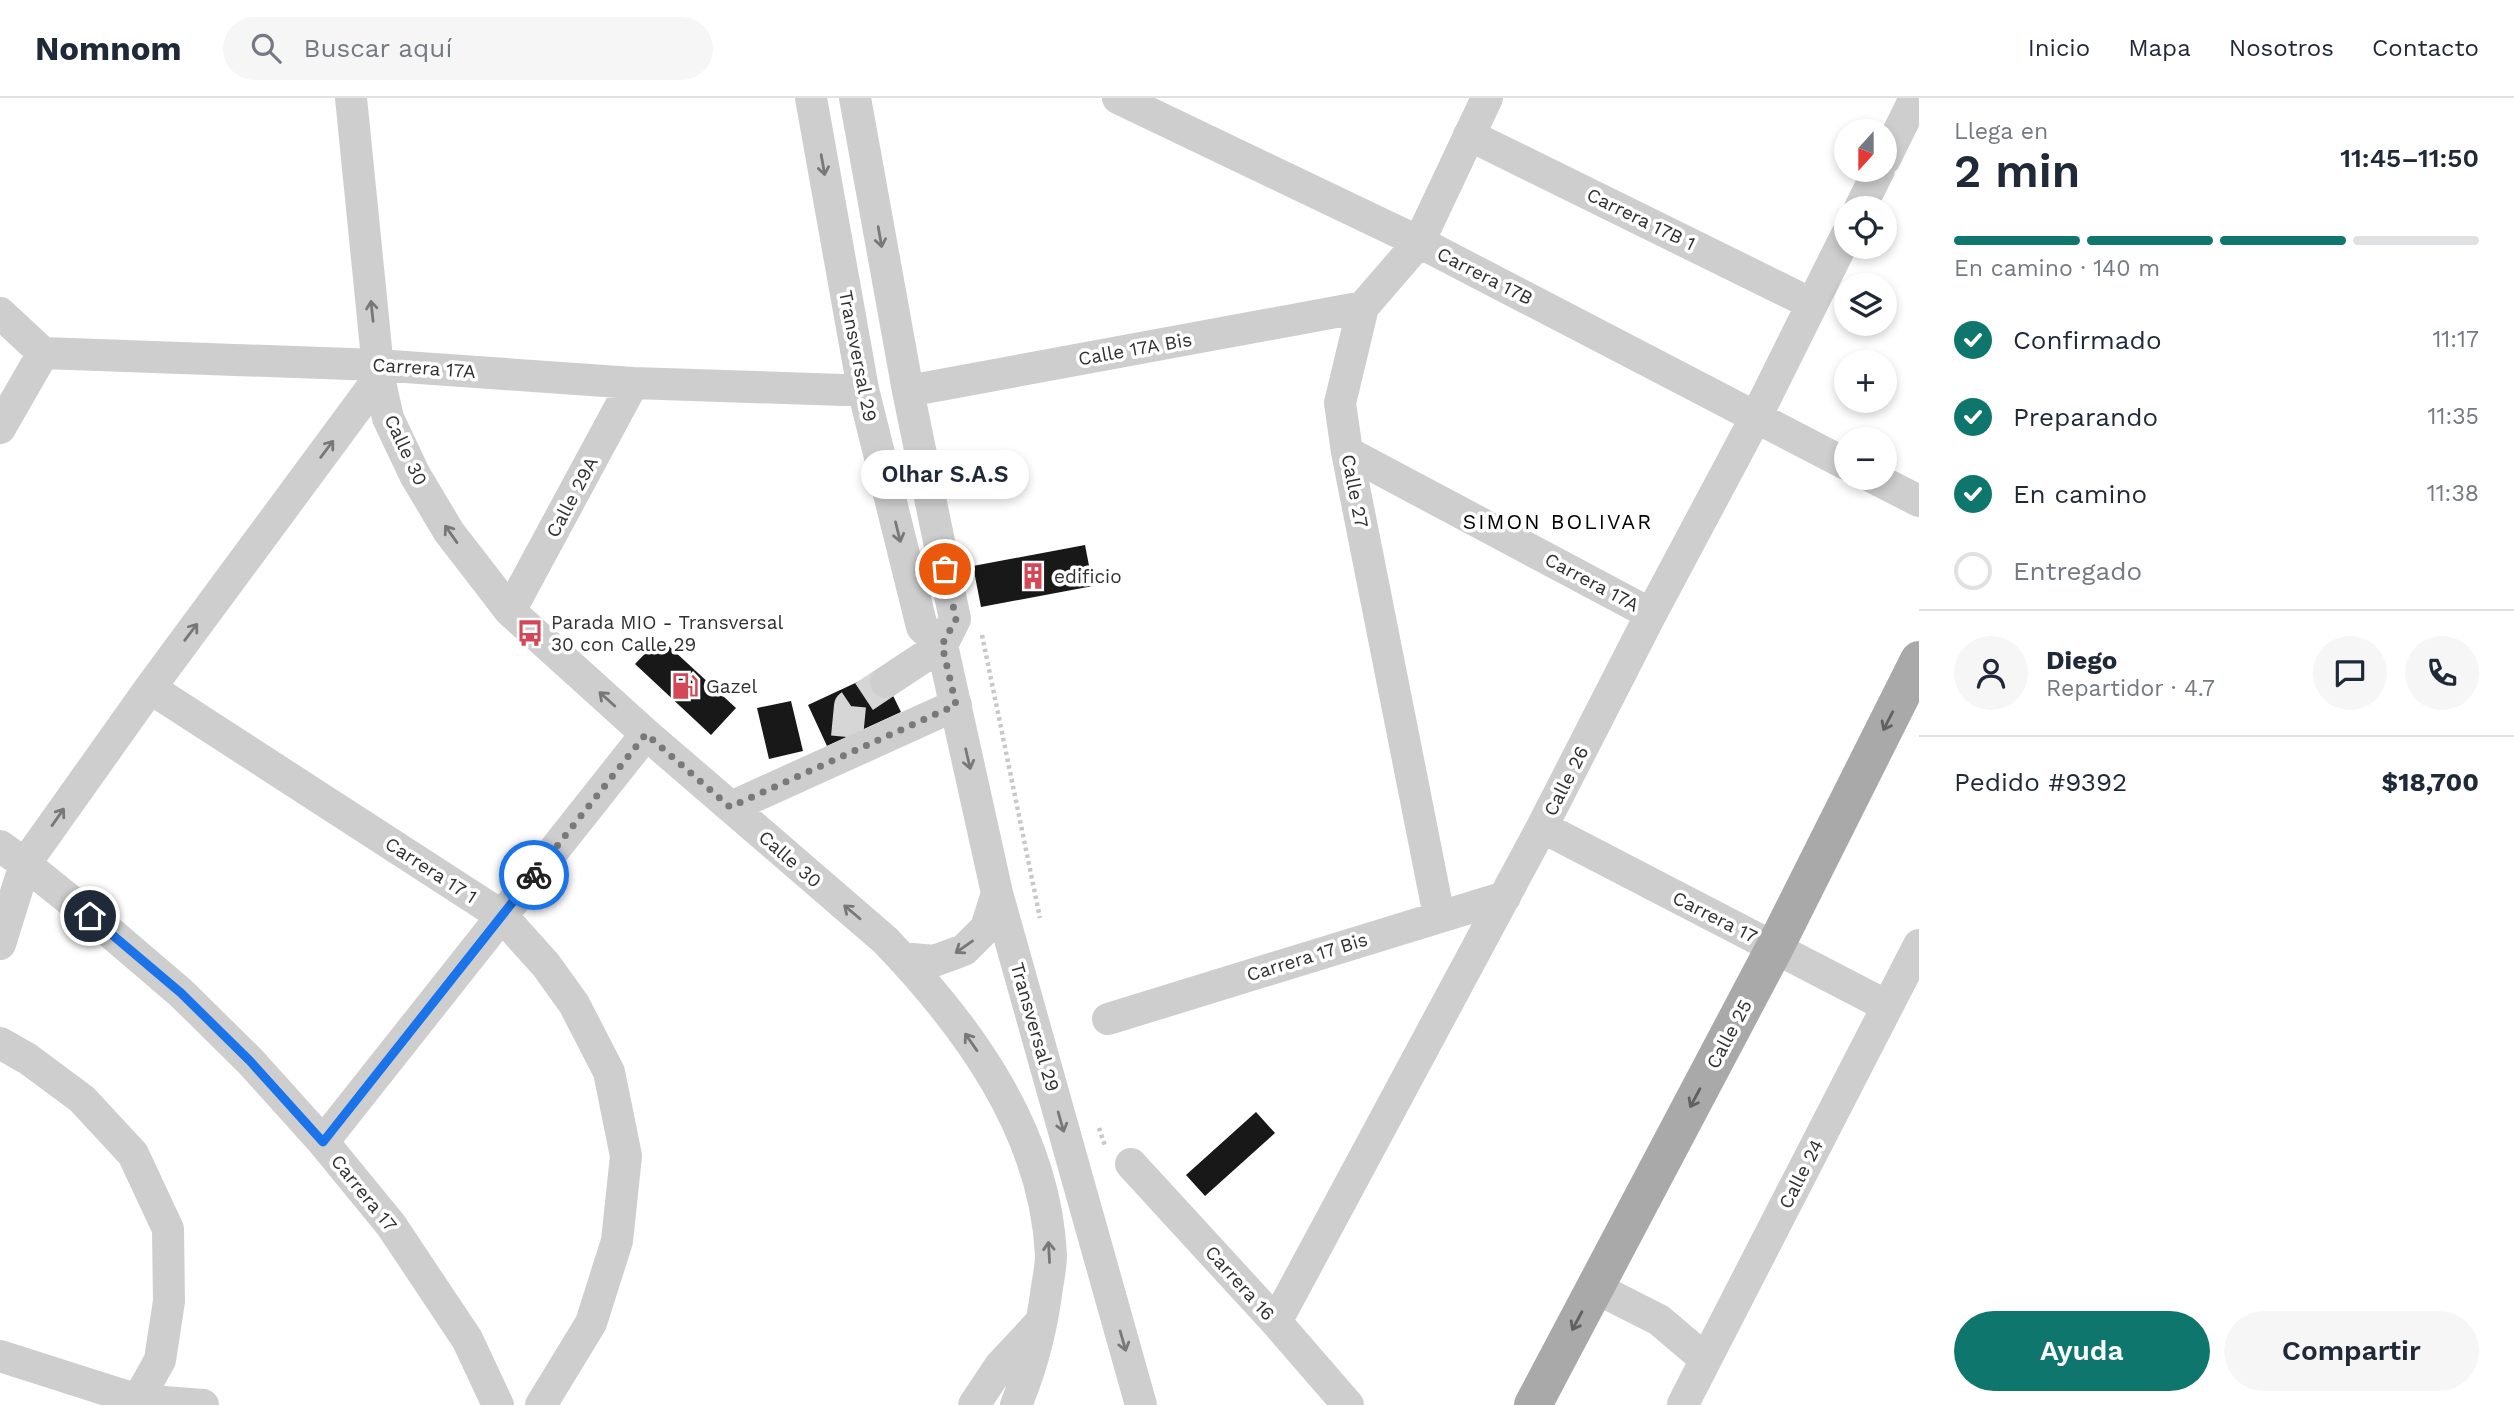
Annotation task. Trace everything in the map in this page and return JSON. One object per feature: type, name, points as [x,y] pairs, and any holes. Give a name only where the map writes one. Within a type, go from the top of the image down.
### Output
[{"type":"main road","name":"Calle 25","points":[[1532,1405],[1775,947],[1919,660]]},
{"type":"street","name":"Calle 30","points":[[351,98],[378,371],[388,418],[415,475],[449,531],[510,611],[646,734],[885,940],[943,1003],[985,1062],[1023,1132],[1042,1187],[1051,1256],[1043,1319],[1016,1405]]},
{"type":"street","name":"Transversal 29","points":[[811,98],[863,388],[922,627],[942,645],[997,893],[1141,1405]]},
{"type":"street","points":[[855,98],[908,391],[956,619],[942,645],[886,682]]},
{"type":"street","name":"Carrera 17B","points":[[1118,98],[1419,242],[1834,458]]},
{"type":"street","name":"Calle 27","points":[[1440,916],[1347,452],[1340,403],[1363,307],[1419,242],[1487,98]]},
{"type":"street","points":[[1897,135],[1915,98]]},
{"type":"street","name":"Carrera 17B 1","points":[[1469,135],[1812,304]]},
{"type":"street","name":"Calle 26","points":[[1276,1322],[1506,897],[1651,614],[1756,417],[1834,259]]},
{"type":"street","name":"Calle 17A Bis","points":[[908,391],[1363,307]]},
{"type":"street","points":[[0,313],[43,353],[0,428]]},
{"type":"street","name":"Carrera 17A","points":[[43,353],[633,383],[843,390],[863,388]]},
{"type":"street","name":"Calle 30","points":[[0,944],[13,855],[150,688],[378,371]]},
{"type":"street","name":"Calle 29A","points":[[510,611],[633,383]]},
{"type":"street","name":"Carrera 17A","points":[[1347,452],[1651,614]]},
{"type":"street","points":[[1897,490],[1919,501]]},
{"type":"street","name":"Carrera 17 1","points":[[150,688],[502,916],[546,965],[574,1004],[609,1072],[626,1156],[617,1241],[591,1323],[541,1405]]},
{"type":"street","points":[[730,807],[847,746],[956,705]]},
{"type":"street","points":[[323,1142],[646,734]]},
{"type":"street","name":"Carrera 17","points":[[1542,827],[1887,1006]]},
{"type":"street","name":"Carrera 17","points":[[13,855],[181,993],[250,1061],[323,1142],[391,1225],[467,1339],[498,1405]]},
{"type":"street","points":[[902,958],[934,961],[964,950],[986,928],[997,893]]},
{"type":"street","name":"Carrera 17 Bis","points":[[1108,1018],[1506,897]]},
{"type":"street","name":"Calle 24","points":[[1682,1404],[1919,945]]},
{"type":"street","points":[[0,1043],[28,1059],[82,1099],[132,1154],[168,1229],[169,1301],[160,1360],[137,1402]]},
{"type":"street","name":"Carrera 16","points":[[1131,1164],[1348,1405]]},
{"type":"street","points":[[1594,1287],[1659,1320],[1705,1359]]},
{"type":"street","points":[[974,1405],[1000,1366],[1043,1319]]},
{"type":"street","points":[[0,1356],[137,1402],[203,1405]]},
{"type":"building","name":"edificio","points":[[1085,545],[1093,586],[981,607],[973,566]]},
{"type":"building","name":"Gazel","points":[[660,638],[736,708],[711,735],[635,664]]},
{"type":"building","name":"Gazel","points":[[881,671],[901,712],[827,746],[808,705]]},
{"type":"building","name":"Gazel","points":[[791,701],[803,751],[769,759],[757,708]]},
{"type":"building","points":[[1256,1112],[1275,1133],[1205,1196],[1186,1175]]},
{"type":"tunnel","points":[[847,737],[850,706],[886,682]]},
{"type":"way so far","points":[[534,875],[646,734],[730,807],[956,705],[942,645],[956,619],[945,569]]},
{"type":"place","name":"Olhar S.A.S","points":[[945,569]]},
{"type":"place","name":"edificio","points":[[1033,576]]},
{"type":"place","name":"Parada MIO - Transversal 30 con Calle 29","points":[[530,633]]},
{"type":"place","name":"Gazel","points":[[685,686]]},
{"type":"district","name":"SIMON BOLIVAR","points":[[1558,521]]},
{"type":"route","points":[[90,916],[181,993],[250,1061],[323,1142],[534,875]]}]
